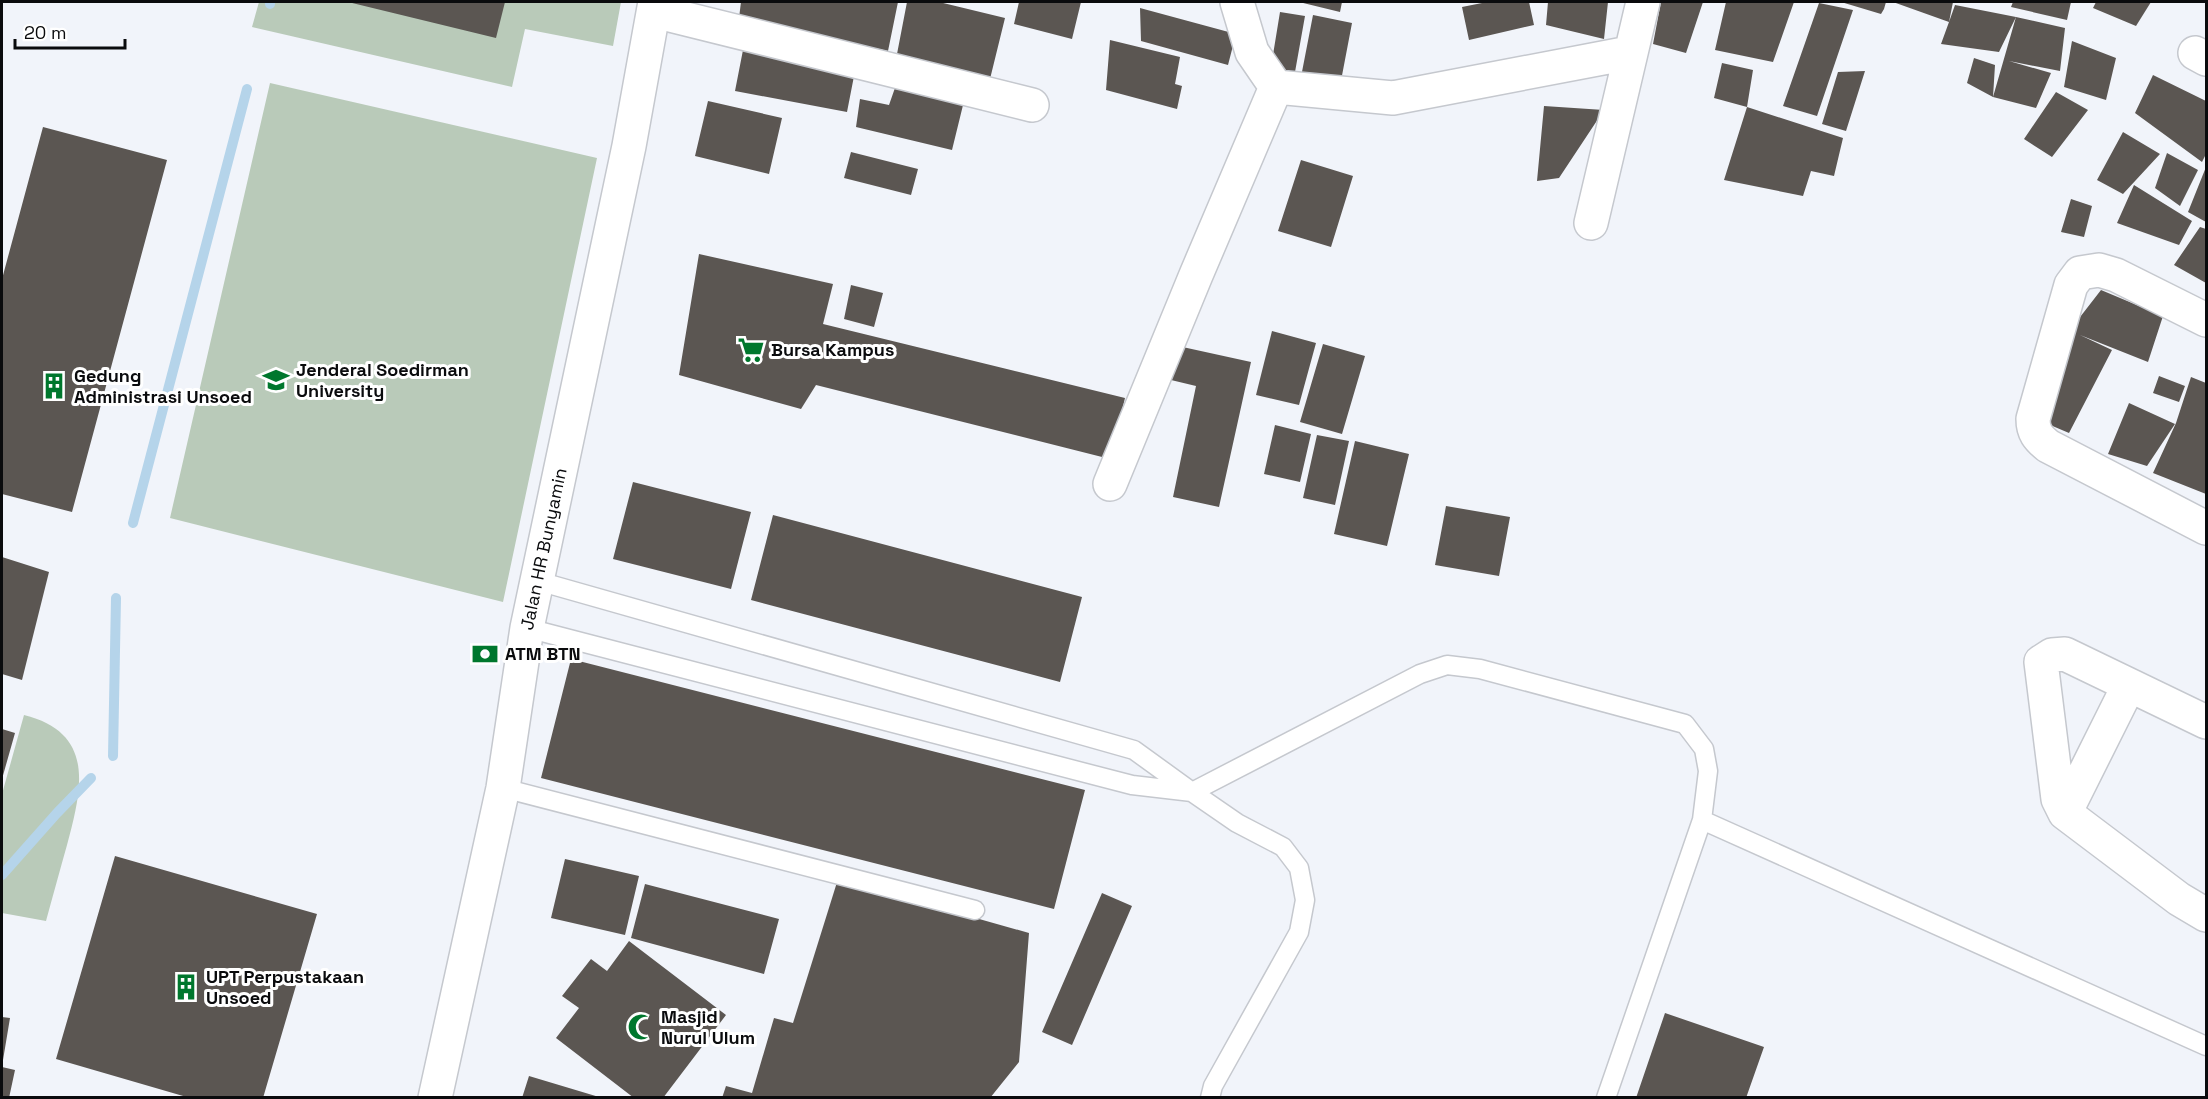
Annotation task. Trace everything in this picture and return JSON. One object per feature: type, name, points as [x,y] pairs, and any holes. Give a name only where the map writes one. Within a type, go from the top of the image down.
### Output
[{"type":"street","points":[[1237,2],[1252,52],[1276,87]]},
{"type":"street","points":[[1591,223],[1642,2]]},
{"type":"street","points":[[655,6],[1032,105]]},
{"type":"street","name":"Jalan HR Bunyamin","points":[[435,1098],[503,788],[527,628],[629,146],[655,6]]},
{"type":"street","points":[[1276,87],[1393,98],[1629,52]]},
{"type":"street","points":[[1110,484],[1276,87]]},
{"type":"street","points":[[2206,320],[2116,275],[2099,270],[2080,273],[2071,285],[2033,419],[2033,429],[2048,446],[2206,528]]},
{"type":"street","points":[[2206,723],[2065,654],[2052,655],[2042,662],[2058,798],[2065,813],[2179,899],[2206,915]]},
{"type":"street","points":[[2065,813],[2129,685]]},
{"type":"lane","points":[[538,581],[1134,750],[1237,823],[1283,847],[1299,868],[1305,900],[1299,932],[1213,1086],[1210,1098]]},
{"type":"lane","points":[[527,628],[1132,785],[1192,792],[1420,674],[1447,665],[1480,669],[1685,724],[1704,749],[1708,771],[1702,820],[1606,1098]]},
{"type":"lane","points":[[503,788],[975,910]]},
{"type":"lane","points":[[1702,820],[2206,1046]]},
{"type":"green space","points":[[259,2],[621,2],[613,46],[525,29],[512,87],[252,27]]},
{"type":"green space","points":[[270,83],[597,158],[503,602],[170,518]]},
{"type":"green space","points":[[24,715],[47,723],[63,735],[73,749],[78,766],[77,804],[46,921],[2,913],[2,794]]},
{"type":"building","points":[[348,2],[505,2],[496,38]]},
{"type":"building","points":[[741,2],[898,2],[888,51],[739,18]]},
{"type":"building","points":[[907,2],[939,2],[1005,18],[990,79],[897,54]]},
{"type":"building","points":[[1019,2],[1081,2],[1072,39],[1014,24]]},
{"type":"building","points":[[1299,2],[1342,2],[1340,12]]},
{"type":"building","points":[[1487,2],[1529,2],[1534,25],[1469,40],[1462,7]]},
{"type":"building","points":[[1548,2],[1608,2],[1604,39],[1546,25]]},
{"type":"building","points":[[1661,2],[1703,2],[1686,53],[1653,44]]},
{"type":"building","points":[[1726,2],[1794,2],[1773,62],[1715,50]]},
{"type":"building","points":[[1841,2],[1886,2],[1881,14]]},
{"type":"building","points":[[1893,2],[1953,2],[1949,22]]},
{"type":"building","points":[[2013,2],[2071,2],[2067,20],[2011,7]]},
{"type":"building","points":[[2096,2],[2151,2],[2136,26],[2093,8]]},
{"type":"building","points":[[1819,3],[1853,10],[1817,116],[1783,106]]},
{"type":"building","points":[[1955,5],[2016,17],[1999,52],[1941,44]]},
{"type":"building","points":[[1140,8],[1236,34],[1228,65],[1141,41]]},
{"type":"building","points":[[1280,12],[1305,16],[1295,72],[1271,67]]},
{"type":"building","points":[[1313,15],[1352,23],[1340,86],[1301,77]]},
{"type":"building","points":[[2016,17],[2065,28],[2060,71],[2009,61],[2051,73],[2036,108],[1993,97]]},
{"type":"building","points":[[1110,40],[1180,57],[1175,84],[1182,86],[1177,109],[1106,90]]},
{"type":"building","points":[[2072,41],[2116,58],[2106,100],[2064,87]]},
{"type":"building","points":[[743,50],[855,71],[847,112],[735,91]]},
{"type":"building","points":[[1974,58],[1995,65],[1993,97],[1967,83]]},
{"type":"building","points":[[1722,63],[1753,70],[1747,107],[1714,98]]},
{"type":"building","points":[[1865,71],[1846,131],[1822,124],[1838,72]]},
{"type":"building","points":[[2153,75],[2206,101],[2206,154],[2202,162],[2135,113]]},
{"type":"building","points":[[896,85],[965,97],[952,150],[856,127],[860,99],[889,105]]},
{"type":"building","points":[[2056,92],[2088,110],[2052,157],[2024,139]]},
{"type":"building","points":[[708,101],[782,118],[769,174],[695,156]]},
{"type":"building","points":[[1544,106],[1604,110],[1559,178],[1537,181]]},
{"type":"building","points":[[1747,107],[1843,138],[1834,176],[1811,171],[1803,196],[1724,180]]},
{"type":"building","name":"Gedung Administrasi Unsoed","points":[[43,127],[167,160],[72,512],[2,494],[2,279]]},
{"type":"building","points":[[2123,132],[2160,154],[2123,194],[2097,180]]},
{"type":"building","points":[[851,152],[918,169],[911,195],[844,178]]},
{"type":"building","points":[[2167,153],[2198,170],[2180,206],[2155,188]]},
{"type":"building","points":[[1301,160],[1353,176],[1331,247],[1278,231]]},
{"type":"building","points":[[2206,167],[2206,222],[2188,212]]},
{"type":"building","points":[[2134,185],[2192,221],[2179,245],[2117,223]]},
{"type":"building","points":[[2071,199],[2092,206],[2084,237],[2061,232]]},
{"type":"building","points":[[2200,227],[2206,229],[2206,283],[2174,265]]},
{"type":"building","points":[[699,254],[833,284],[823,324],[1125,398],[1110,459],[816,385],[801,409],[679,375]]},
{"type":"building","points":[[851,285],[883,293],[874,327],[844,319]]},
{"type":"building","points":[[2101,290],[2163,316],[2148,362],[2080,335],[2112,350],[2069,433],[2036,419],[2070,330]]},
{"type":"building","points":[[1272,331],[1316,343],[1299,405],[1256,395]]},
{"type":"building","points":[[1323,344],[1365,356],[1342,434],[1300,422]]},
{"type":"building","points":[[1178,346],[1251,362],[1219,507],[1173,497],[1196,386],[1171,380]]},
{"type":"building","points":[[2159,376],[2185,386],[2179,402],[2153,393]]},
{"type":"building","points":[[2191,377],[2206,383],[2206,494],[2153,473],[2176,423]]},
{"type":"building","points":[[2129,403],[2175,424],[2147,466],[2108,454]]},
{"type":"building","points":[[1275,425],[1311,434],[1300,482],[1264,474]]},
{"type":"building","points":[[1317,435],[1349,441],[1335,505],[1303,498]]},
{"type":"building","points":[[1355,441],[1409,454],[1387,546],[1334,534]]},
{"type":"building","points":[[633,482],[751,512],[731,589],[613,559]]},
{"type":"building","points":[[1446,506],[1510,517],[1499,576],[1435,565]]},
{"type":"building","points":[[773,515],[1082,597],[1060,682],[751,600]]},
{"type":"building","points":[[2,557],[49,572],[22,680],[2,674]]},
{"type":"building","points":[[571,659],[1085,790],[1054,909],[541,778]]},
{"type":"building","points":[[2,729],[15,733],[2,779]]},
{"type":"building","name":"UPT Perpustakaan Unsoed","points":[[115,856],[317,914],[263,1098],[190,1098],[56,1059]]},
{"type":"building","points":[[565,859],[639,876],[625,935],[551,918]]},
{"type":"building","points":[[838,879],[1029,933],[1019,1062],[990,1098],[722,1098],[726,1086],[752,1093],[774,1018],[793,1023]]},
{"type":"building","points":[[645,884],[779,919],[764,974],[631,938]]},
{"type":"building","points":[[1102,893],[1132,906],[1072,1045],[1042,1032]]},
{"type":"building","name":"Masjid Nurul Ulum","points":[[629,941],[726,1015],[663,1098],[634,1098],[556,1038],[579,1008],[562,996],[591,959],[607,971]]},
{"type":"building","points":[[1665,1013],[1764,1047],[1746,1098],[1636,1098]]},
{"type":"building","points":[[2,1017],[10,1018],[3,1060],[2,1060]]},
{"type":"building","points":[[2,1067],[15,1070],[9,1098],[2,1098]]},
{"type":"building","points":[[529,1076],[599,1097],[599,1098],[522,1098]]},
{"type":"waterway","points":[[133,523],[247,89]]},
{"type":"waterway","points":[[113,756],[116,598]]},
{"type":"waterway","points":[[2,875],[91,778]]},
{"type":"place","name":"Bursa Kampus","points":[[751,350]]},
{"type":"place","name":"Jenderal Soedirman University","points":[[276,380]]},
{"type":"place","name":"Gedung Administrasi Unsoed","points":[[54,386]]},
{"type":"place","name":"ATM BTN","points":[[485,654]]},
{"type":"place","name":"UPT Perpustakaan Unsoed","points":[[186,987]]},
{"type":"place","name":"Masjid Nurul Ulum","points":[[641,1027]]}]
